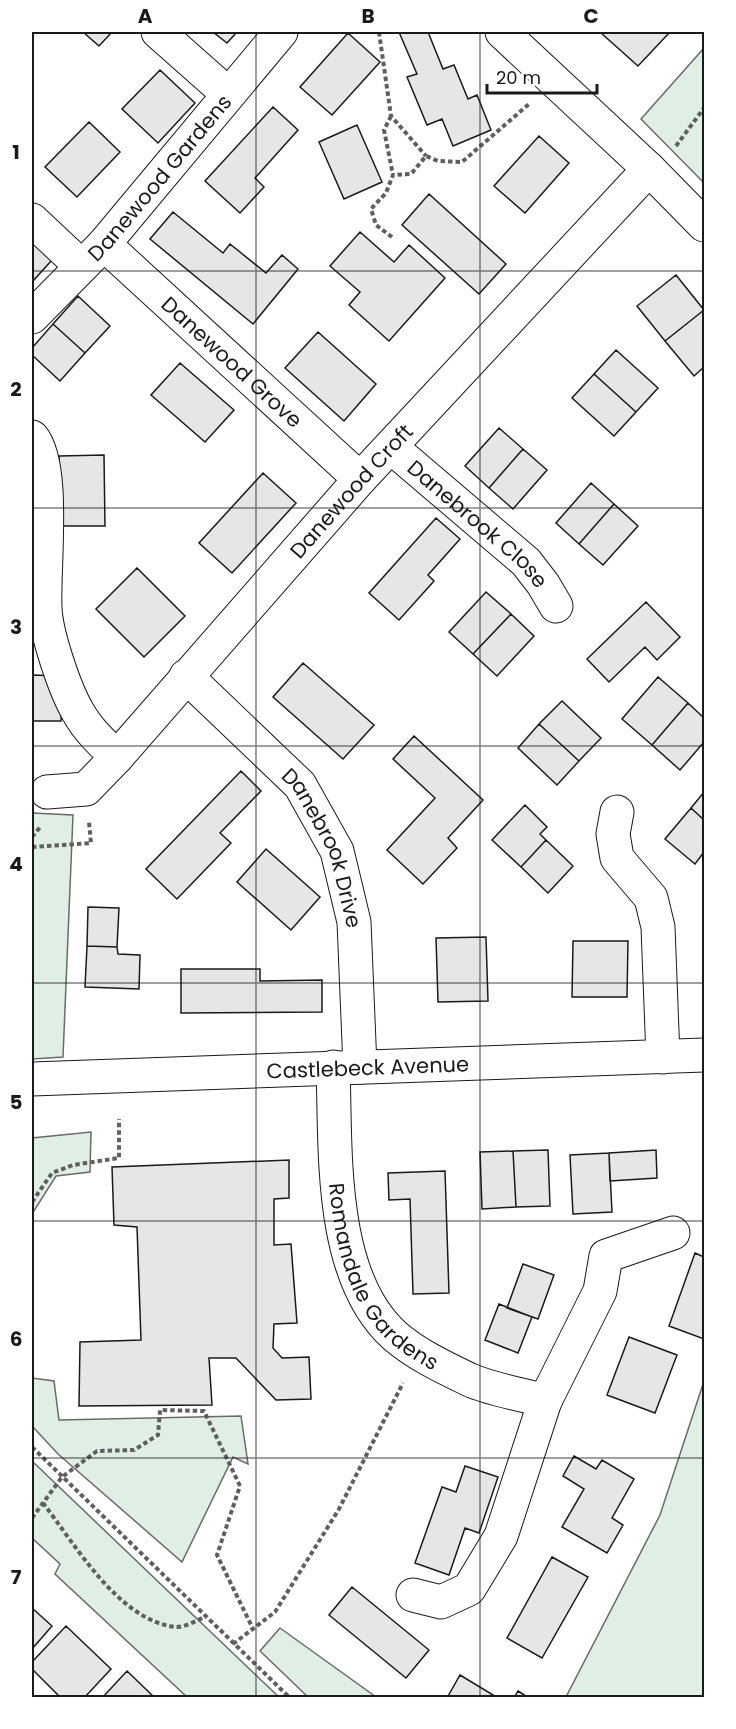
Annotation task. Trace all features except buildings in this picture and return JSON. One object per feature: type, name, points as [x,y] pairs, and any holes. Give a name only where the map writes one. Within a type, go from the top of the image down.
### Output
[{"type":"street","points":[[158,32],[228,94]]},
{"type":"street","name":"Danewood Gardens","points":[[32,317],[92,255],[281,32]]},
{"type":"street","points":[[502,32],[649,169],[705,225]]},
{"type":"street","name":"Danewood Croft","points":[[86,789],[117,757],[360,479],[649,169]]},
{"type":"street","name":"Danewood Grove","points":[[32,220],[92,255],[360,479]]},
{"type":"street","points":[[32,437],[44,468],[45,610],[55,654],[77,712],[95,736],[117,757]]},
{"type":"street","name":"Danebrook Close","points":[[391,447],[525,562],[543,584],[556,606]]},
{"type":"street","name":"Danebrook Drive","points":[[186,676],[300,784],[337,851],[354,922],[346,1067]]},
{"type":"street","points":[[47,792],[86,789]]},
{"type":"street","points":[[617,812],[613,834],[617,858],[651,898],[658,927],[663,1057]]},
{"type":"street","name":"Castlebeck Avenue","points":[[32,1079],[705,1055]]},
{"type":"street","name":"Romandale Gardens","points":[[346,1067],[336,1191],[349,1253],[366,1297],[394,1335],[418,1353],[472,1381],[545,1401]]},
{"type":"street","points":[[413,1595],[441,1602],[469,1589],[501,1536],[545,1401],[600,1291],[606,1256],[673,1233]]},
{"type":"path","points":[[379,32],[391,116],[426,156],[438,161],[462,162],[510,122],[554,80]]},
{"type":"path","points":[[649,169],[666,160],[705,108]]},
{"type":"path","points":[[391,116],[384,130],[393,175],[386,193],[371,209],[376,225],[392,237]]},
{"type":"path","points":[[393,175],[411,174],[426,156]]},
{"type":"path","points":[[32,847],[91,843],[86,789]]},
{"type":"path","points":[[32,1202],[52,1173],[73,1165],[119,1158],[119,1119]]},
{"type":"path","points":[[233,1644],[275,1612],[339,1509],[418,1353]]},
{"type":"path","points":[[32,1518],[62,1477],[97,1451],[134,1450],[158,1435],[160,1410],[204,1411],[240,1486],[217,1555],[253,1629]]},
{"type":"path","points":[[32,1448],[290,1698]]},
{"type":"path","points":[[43,1503],[116,1597],[152,1621],[177,1627],[205,1617]]},
{"type":"green space","points":[[704,48],[704,183],[641,119]]},
{"type":"green space","points":[[32,813],[73,815],[63,1057],[32,1059]]},
{"type":"green space","points":[[91,1132],[90,1172],[56,1176],[32,1214],[32,1138]]},
{"type":"green space","points":[[32,1378],[54,1381],[59,1420],[241,1416],[248,1464],[233,1457],[182,1562],[58,1454],[32,1426]]},
{"type":"green space","points":[[704,1381],[704,1697],[566,1697],[660,1515]]},
{"type":"green space","points":[[32,1461],[279,1697],[187,1697],[55,1574],[60,1564],[32,1538]]},
{"type":"green space","points":[[280,1628],[376,1697],[308,1697],[260,1651]]}]
